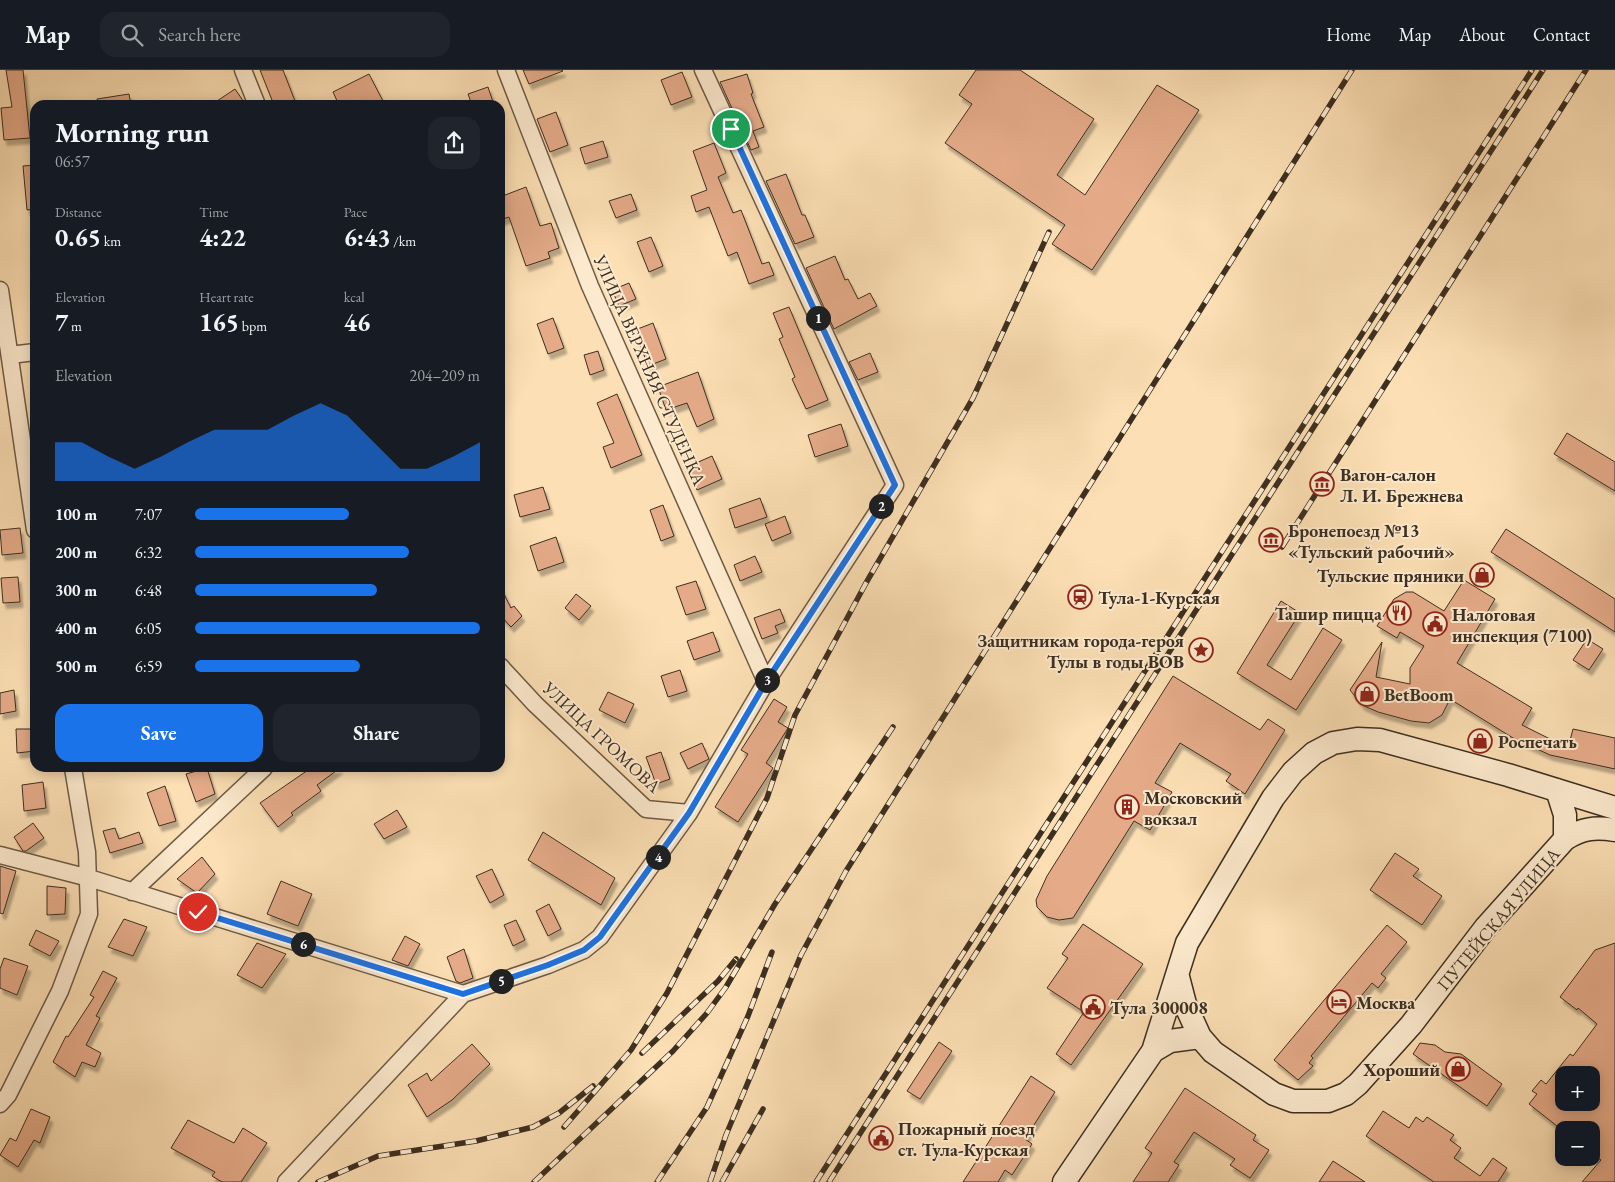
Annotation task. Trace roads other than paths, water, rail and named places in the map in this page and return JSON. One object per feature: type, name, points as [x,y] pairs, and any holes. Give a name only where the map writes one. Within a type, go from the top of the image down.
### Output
[{"type":"street","points":[[243,70],[255,100]]},
{"type":"street","name":"УЛИЦА ВЕРХНЯЯ CТУДЕНКА","points":[[506,70],[590,286],[766,682]]},
{"type":"street","points":[[286,1182],[463,994],[548,965],[584,950],[600,937],[689,813],[766,682],[895,485],[704,70]]},
{"type":"street","points":[[0,290],[30,495]]},
{"type":"street","points":[[10,355],[30,353]]},
{"type":"street","name":"УЛИЦА ГРОМОВА","points":[[505,671],[535,704],[646,809],[689,813]]},
{"type":"street","points":[[1064,1182],[1153,1051],[1178,978],[1187,943],[1266,810],[1293,772],[1320,750],[1333,744],[1356,739],[1380,740],[1615,808]]},
{"type":"street","points":[[0,1104],[8,1095],[60,991],[89,914],[89,878],[74,772]]},
{"type":"street","points":[[132,892],[260,772]]},
{"type":"street","points":[[1557,790],[1565,815],[1565,839]]},
{"type":"street","points":[[1565,839],[1578,831],[1594,827],[1615,830]]},
{"type":"street","name":"ПУТЕЙСКАЯ УЛИЦА","points":[[1178,978],[1185,1004],[1200,1037],[1213,1052],[1274,1094],[1294,1102],[1312,1103],[1328,1101],[1346,1094],[1358,1084],[1411,1024],[1486,928],[1565,839]]},
{"type":"street","points":[[0,855],[89,878],[463,994]]},
{"type":"street","points":[[1153,1051],[1170,1041],[1200,1037]]},
{"type":"railway","points":[[710,1182],[726,1135],[801,955],[846,871],[1352,70]]},
{"type":"railway","points":[[816,1182],[1532,70]]},
{"type":"railway","points":[[829,1182],[1543,70]]},
{"type":"railway","points":[[1282,547],[1586,70]]},
{"type":"railway","points":[[564,1127],[631,1050],[667,993],[767,798],[795,715],[866,583],[973,398],[1049,232]]},
{"type":"railway","points":[[534,1182],[673,1051],[707,1013],[726,987],[775,904],[893,727]]},
{"type":"railway","points":[[657,1182],[707,1107],[748,1016],[772,952]]},
{"type":"railway","points":[[642,1053],[718,981],[736,959]]},
{"type":"railway","points":[[318,1182],[378,1156],[476,1141],[533,1127],[559,1113],[593,1086]]},
{"type":"railway","points":[[722,1182],[763,1109]]},
{"type":"place","name":"Вагон-салон Л. И. Брежнева","points":[[1322,484]]},
{"type":"place","name":"Бронепоезд №13 «Тульский рабочий»","points":[[1271,540]]},
{"type":"place","name":"Тульские пряники","points":[[1482,575]]},
{"type":"place","name":"Тула-1-Курская","points":[[1080,597]]},
{"type":"place","name":"Ташир пицца","points":[[1399,613]]},
{"type":"place","name":"Налоговая инспекция (7100)","points":[[1435,624]]},
{"type":"place","name":"Защитникам города-героя Тулы в годы ВОВ","points":[[1201,650]]},
{"type":"place","name":"BetBoom","points":[[1367,694]]},
{"type":"place","name":"Роспечать","points":[[1480,741]]},
{"type":"place","name":"Московский вокзал","points":[[1127,807]]},
{"type":"place","name":"Москва","points":[[1339,1002]]},
{"type":"place","name":"Тула 300008","points":[[1093,1007]]},
{"type":"place","name":"Хороший","points":[[1458,1069]]},
{"type":"place","name":"Пожарный поезд ст. Тула-Курская","points":[[881,1138]]}]
